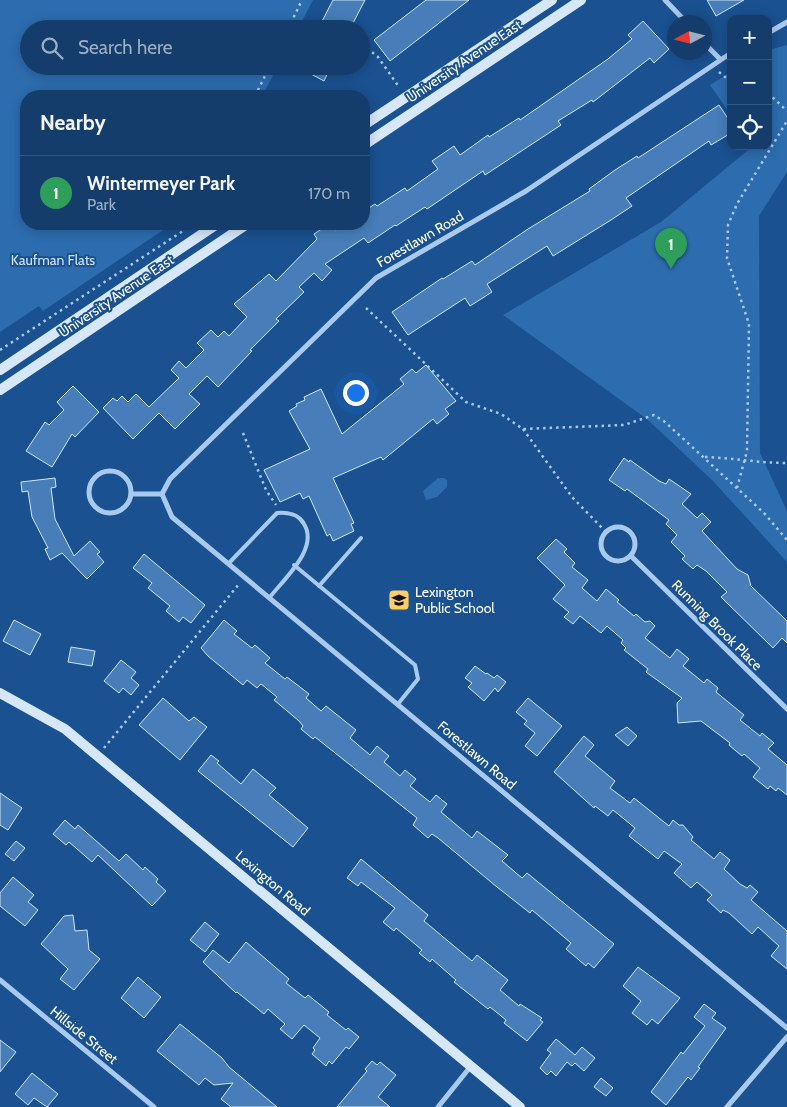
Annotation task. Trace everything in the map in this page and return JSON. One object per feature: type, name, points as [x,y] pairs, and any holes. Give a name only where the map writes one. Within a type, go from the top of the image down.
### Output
[{"type":"main road","name":"University Avenue East","points":[[370,121],[552,0]]},
{"type":"main road","name":"University Avenue East","points":[[370,141],[581,0]]},
{"type":"main road","name":"University Avenue East","points":[[0,370],[208,230]]},
{"type":"main road","name":"University Avenue East","points":[[0,390],[238,230]]},
{"type":"main road","name":"Lexington Road","points":[[0,693],[65,729],[520,1107]]},
{"type":"street","points":[[664,0],[679,15]]},
{"type":"street","points":[[772,31],[787,22]]},
{"type":"street","points":[[712,51],[720,59]]},
{"type":"street","name":"Forestlawn Road","points":[[727,55],[526,191],[376,278],[170,479],[162,494],[172,517],[787,1028]]},
{"type":"street","points":[[108,471],[115,472],[127,480],[131,494],[128,504],[123,509],[110,513],[97,508],[90,498],[90,491],[95,478],[108,471]]},
{"type":"street","points":[[131,494],[162,494]]},
{"type":"street","points":[[616,527],[629,530],[636,546],[631,556],[621,562],[609,559],[601,546],[606,532],[616,527]]},
{"type":"street","name":"Running Brook Place","points":[[631,556],[787,709]]},
{"type":"street","name":"Hillside Street","points":[[0,980],[154,1107]]},
{"type":"street","points":[[727,1107],[787,1037]]},
{"type":"street","points":[[438,1107],[472,1066]]},
{"type":"lane","points":[[229,563],[270,517],[284,512],[301,519],[308,531],[308,548],[270,597]]},
{"type":"lane","points":[[319,586],[361,538]]},
{"type":"lane","points":[[294,565],[415,665],[418,679],[398,704]]},
{"type":"path","points":[[292,20],[302,0]]},
{"type":"path","points":[[370,50],[378,57],[399,87]]},
{"type":"path","points":[[719,72],[727,79]]},
{"type":"path","points":[[258,90],[266,75]]},
{"type":"path","points":[[772,97],[787,111]]},
{"type":"path","points":[[737,488],[747,451],[749,324],[727,258],[728,225],[736,204],[787,121]]},
{"type":"path","points":[[0,350],[183,230]]},
{"type":"path","points":[[366,308],[466,402],[501,414],[523,429],[572,497],[606,532]]},
{"type":"path","points":[[523,429],[624,425],[654,415],[665,422],[764,513],[787,540]]},
{"type":"path","points":[[243,433],[266,490],[277,507]]},
{"type":"path","points":[[703,457],[741,458],[744,461],[787,463]]},
{"type":"path","points":[[103,749],[240,583]]},
{"type":"green space","name":"Kaufman Flats","points":[[0,0],[313,0],[303,20],[20,20],[20,75],[273,75],[265,90],[20,90],[20,230],[163,230],[43,311],[39,306],[0,332]]},
{"type":"green space","points":[[787,45],[787,172],[759,216],[760,453],[787,511],[787,562],[712,480],[648,420],[503,315],[661,222],[748,150],[772,150],[772,49]]},
{"type":"green space","points":[[727,74],[727,109],[710,85]]},
{"type":"green space","points":[[438,478],[447,480],[447,487],[437,497],[426,500],[423,491]]},
{"type":"building","points":[[333,0],[365,0],[355,20],[323,20]]},
{"type":"building","points":[[426,0],[469,0],[390,61],[374,40]]},
{"type":"building","points":[[707,0],[744,0],[716,16]]},
{"type":"building","points":[[643,21],[667,47],[667,51],[654,63],[650,58],[593,102],[592,100],[558,121],[561,125],[485,175],[483,171],[427,209],[425,207],[368,243],[364,238],[325,264],[332,270],[322,281],[314,273],[299,287],[304,292],[276,319],[279,321],[250,350],[252,351],[218,387],[207,376],[189,394],[200,404],[175,429],[159,413],[133,439],[103,408],[113,398],[117,401],[122,396],[128,402],[136,394],[149,407],[179,378],[171,370],[179,361],[186,368],[204,350],[197,343],[211,330],[218,337],[224,331],[229,336],[247,317],[234,304],[269,274],[276,281],[317,239],[314,234],[320,230],[370,230],[370,207],[375,204],[377,206],[405,188],[407,191],[438,169],[432,161],[454,146],[460,155],[488,135],[489,137],[519,118],[520,120],[608,59],[632,39],[628,35]]},
{"type":"building","points":[[313,75],[327,75],[324,81]]},
{"type":"building","points":[[719,105],[727,117],[727,135],[711,145],[709,141],[626,198],[632,206],[553,256],[547,246],[487,284],[492,292],[470,306],[465,298],[408,335],[392,312],[442,278],[472,261],[475,265],[528,229],[590,191],[589,189],[615,170],[637,156],[638,158]]},
{"type":"building","points":[[426,365],[456,401],[445,409],[449,414],[437,424],[433,419],[383,460],[381,457],[333,478],[354,523],[351,524],[354,531],[333,541],[330,534],[327,536],[309,496],[303,499],[300,493],[280,502],[264,470],[310,449],[289,411],[297,406],[296,404],[305,400],[304,397],[321,389],[342,434],[404,384],[400,379],[412,369],[416,373]]},
{"type":"building","points":[[73,386],[99,412],[75,437],[72,434],[52,467],[26,451],[45,422],[49,425],[64,410],[57,402]]},
{"type":"building","points":[[624,458],[629,462],[630,460],[659,481],[666,484],[669,479],[691,494],[682,504],[697,518],[702,513],[711,522],[702,531],[737,569],[748,575],[751,586],[787,621],[787,643],[782,638],[773,648],[721,597],[727,592],[706,571],[697,565],[693,569],[682,559],[685,556],[671,542],[677,535],[666,524],[669,520],[627,489],[625,491],[609,480]]},
{"type":"building","points":[[55,478],[56,487],[51,488],[55,519],[74,556],[90,541],[100,552],[97,554],[104,562],[87,579],[62,553],[50,560],[45,549],[48,548],[32,517],[28,491],[22,492],[21,482]]},
{"type":"building","points":[[556,539],[567,549],[564,552],[575,563],[572,567],[588,580],[582,588],[597,601],[606,589],[619,600],[617,602],[634,616],[636,614],[645,622],[650,621],[655,626],[645,638],[670,658],[677,649],[689,659],[683,666],[704,683],[707,679],[718,688],[716,692],[744,715],[740,720],[760,736],[762,733],[774,743],[768,749],[787,765],[787,795],[778,788],[776,791],[770,786],[768,789],[753,777],[760,768],[744,754],[742,756],[729,745],[730,743],[701,721],[678,723],[677,703],[682,698],[646,672],[648,669],[624,650],[626,648],[621,643],[623,640],[607,626],[601,633],[580,616],[573,624],[564,617],[569,612],[553,599],[565,585],[537,558]]},
{"type":"building","points":[[144,554],[205,605],[191,623],[183,617],[179,622],[166,611],[170,606],[148,588],[152,583],[133,568]]},
{"type":"building","points":[[14,620],[41,634],[30,655],[3,641]]},
{"type":"building","points":[[224,620],[237,631],[234,634],[252,648],[255,645],[270,658],[265,663],[285,679],[287,677],[309,694],[306,698],[321,711],[326,706],[356,730],[350,738],[370,755],[377,746],[389,756],[384,762],[400,776],[405,770],[416,779],[410,786],[430,802],[436,795],[447,804],[441,812],[472,838],[477,831],[508,855],[502,861],[522,878],[527,873],[614,944],[594,968],[588,963],[586,966],[566,949],[571,943],[532,910],[530,913],[438,838],[432,834],[428,838],[413,825],[417,818],[315,737],[313,739],[301,729],[303,726],[299,721],[274,700],[277,697],[261,684],[257,688],[247,680],[243,685],[208,656],[201,648]]},
{"type":"building","points":[[71,647],[95,651],[92,666],[68,662]]},
{"type":"building","points":[[121,660],[136,672],[131,678],[139,685],[131,695],[123,688],[119,693],[104,681]]},
{"type":"building","points":[[475,666],[494,678],[497,675],[506,682],[498,692],[495,688],[484,701],[468,687],[472,683],[465,678]]},
{"type":"building","points":[[163,698],[189,721],[194,717],[207,727],[180,760],[139,725]]},
{"type":"building","points":[[528,698],[562,726],[537,756],[525,746],[535,733],[524,724],[527,721],[516,712]]},
{"type":"building","points":[[627,727],[637,736],[628,746],[615,735]]},
{"type":"building","points":[[584,736],[594,745],[585,756],[615,781],[610,788],[630,803],[634,798],[669,826],[673,820],[679,825],[683,825],[693,837],[691,840],[714,859],[720,852],[730,860],[724,869],[740,884],[747,888],[750,885],[758,892],[751,900],[787,931],[787,969],[771,956],[779,946],[758,927],[752,934],[729,913],[723,910],[721,913],[707,900],[712,895],[697,882],[691,888],[674,873],[682,864],[664,851],[658,859],[629,836],[635,828],[613,810],[608,816],[595,806],[594,808],[554,772]]},
{"type":"building","points":[[211,755],[219,761],[217,763],[241,784],[253,769],[276,788],[269,795],[308,828],[293,847],[198,771]]},
{"type":"building","points":[[0,793],[22,808],[8,830],[0,825]]},
{"type":"building","points":[[65,820],[75,829],[78,825],[119,861],[126,854],[143,870],[145,867],[158,879],[156,882],[166,891],[152,906],[98,855],[92,862],[69,842],[66,845],[53,834]]},
{"type":"building","points":[[16,841],[25,848],[14,861],[5,854]]},
{"type":"building","points":[[361,859],[428,915],[424,921],[472,961],[477,955],[508,980],[500,990],[519,1006],[520,1004],[542,1018],[540,1020],[543,1022],[527,1041],[504,1023],[506,1020],[490,1007],[488,1009],[454,982],[456,980],[432,959],[430,962],[419,953],[422,950],[396,928],[394,931],[383,922],[395,908],[361,882],[358,886],[347,878]]},
{"type":"building","points":[[13,877],[34,895],[28,902],[38,910],[25,926],[0,906],[0,893]]},
{"type":"building","points":[[73,915],[75,931],[87,930],[89,950],[100,959],[74,990],[60,979],[68,969],[41,944],[64,916]]},
{"type":"building","points":[[205,922],[219,934],[205,952],[190,940]]},
{"type":"building","points":[[246,942],[289,979],[286,983],[305,998],[308,995],[329,1012],[327,1015],[346,1030],[348,1028],[359,1037],[349,1049],[346,1047],[332,1064],[329,1061],[326,1066],[312,1054],[315,1050],[313,1048],[320,1038],[304,1025],[292,1039],[280,1029],[285,1024],[268,1009],[264,1014],[236,993],[203,962],[213,950],[229,963]]},
{"type":"building","points":[[638,967],[680,998],[658,1024],[652,1019],[647,1025],[632,1013],[641,1001],[623,986]]},
{"type":"building","points":[[138,977],[161,997],[144,1018],[121,998]]},
{"type":"building","points":[[704,1004],[716,1013],[712,1018],[726,1028],[691,1080],[688,1077],[666,1105],[651,1092],[681,1052],[683,1054],[705,1026],[694,1017]]},
{"type":"building","points":[[180,1024],[277,1107],[231,1107],[221,1099],[233,1083],[214,1085],[205,1078],[199,1085],[157,1051]]},
{"type":"building","points":[[556,1039],[575,1055],[582,1047],[595,1058],[584,1071],[575,1063],[572,1066],[567,1062],[556,1076],[551,1071],[547,1075],[540,1068],[551,1053],[547,1050]]},
{"type":"building","points":[[0,1040],[16,1052],[0,1072]]},
{"type":"building","points":[[372,1061],[377,1065],[380,1062],[396,1075],[378,1097],[390,1107],[337,1107],[367,1071],[365,1069]]},
{"type":"building","points":[[32,1073],[58,1094],[47,1107],[34,1098],[28,1105],[15,1094]]},
{"type":"building","points":[[601,1078],[613,1088],[606,1096],[594,1087]]},
{"type":"place","name":"Wintermeyer Park","points":[[671,269]]},
{"type":"place","name":"Lexington Public School","points":[[399,600]]}]
